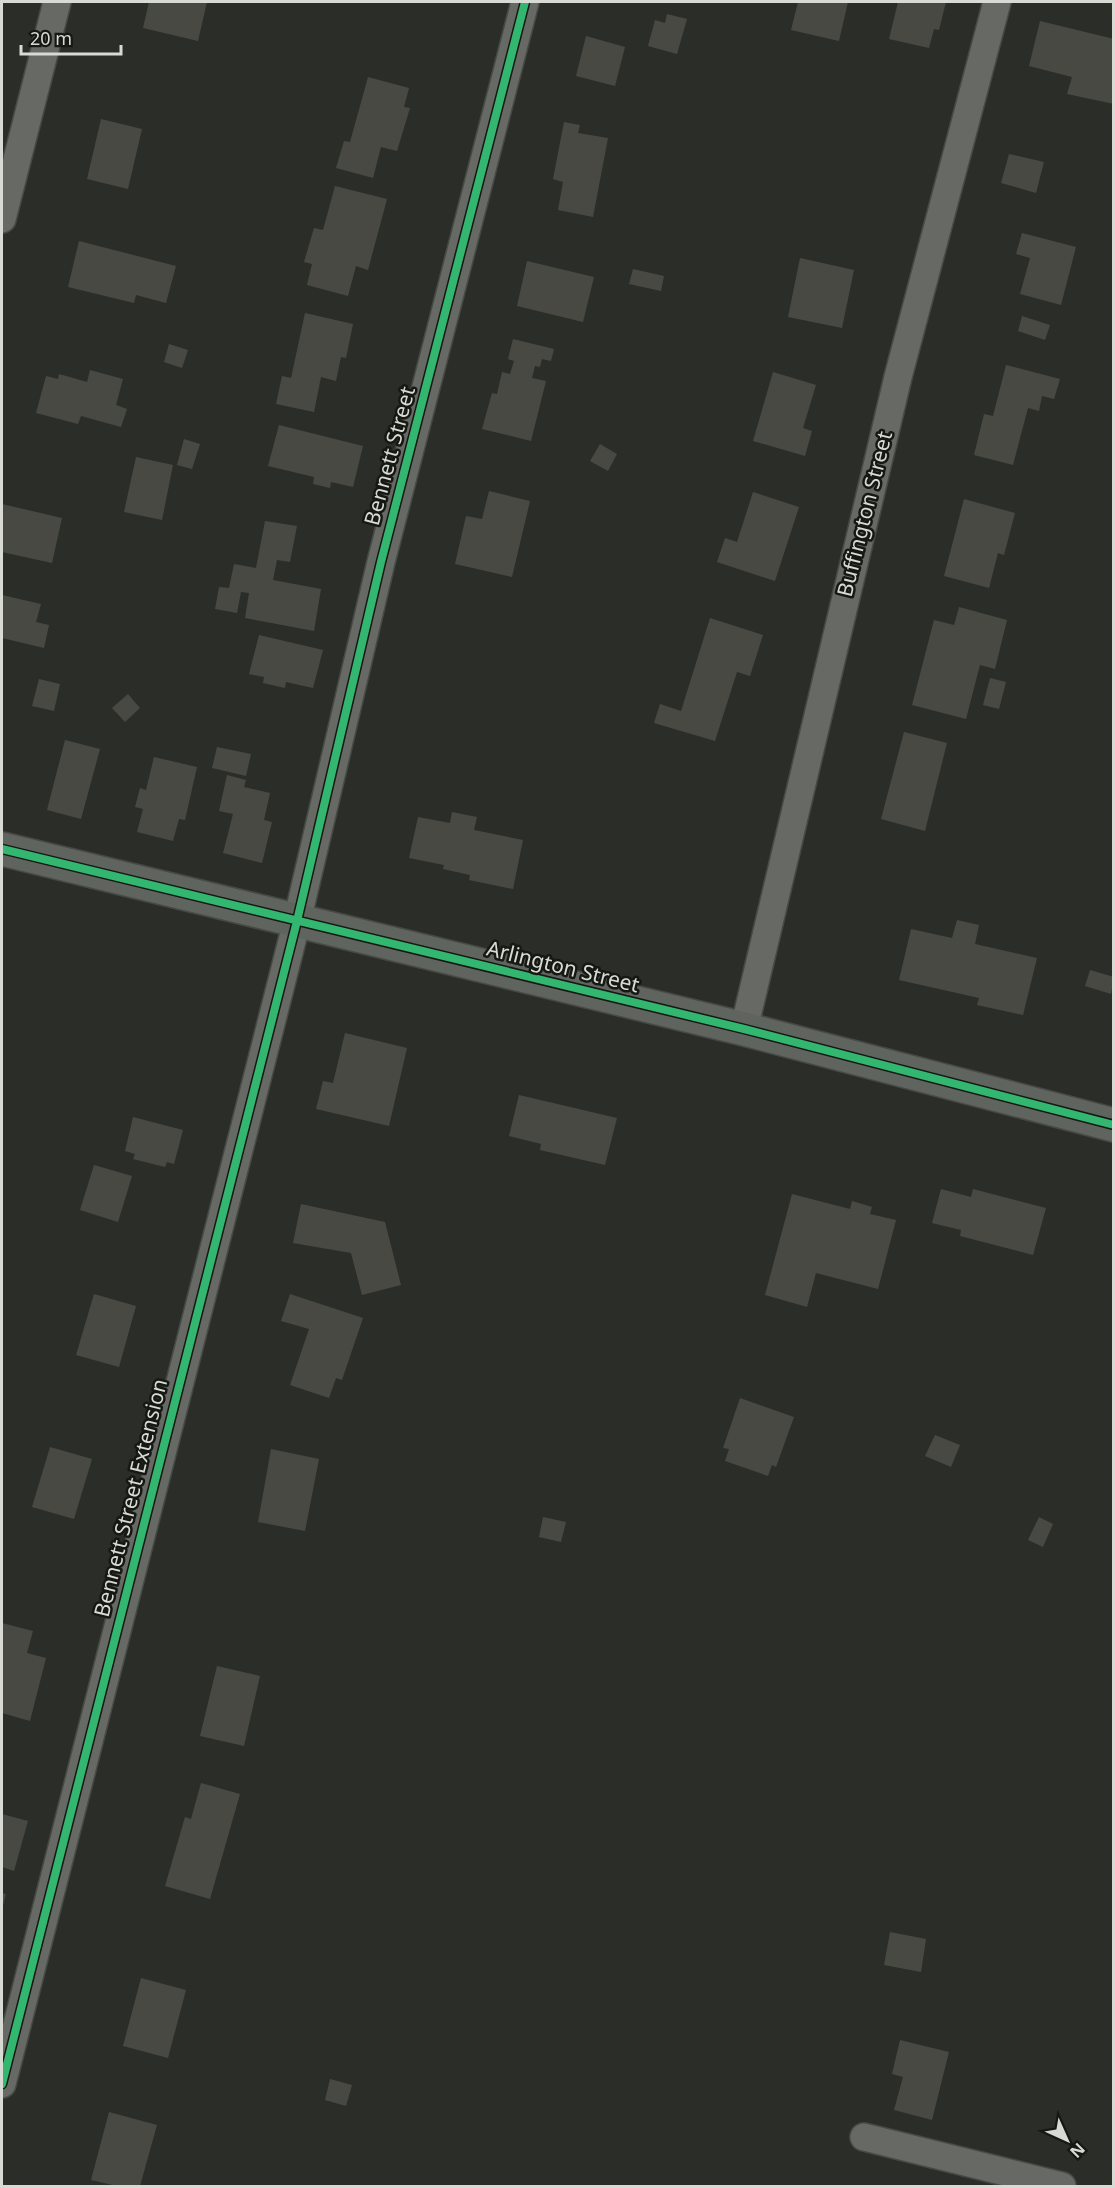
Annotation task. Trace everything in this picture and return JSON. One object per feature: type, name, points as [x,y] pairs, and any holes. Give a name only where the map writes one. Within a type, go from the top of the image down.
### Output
[{"type":"street","points":[[2,219],[57,2]]},
{"type":"street","name":"Bennett Street","points":[[297,921],[381,562],[525,2]]},
{"type":"street","name":"Buffington Street","points":[[744,1029],[898,377],[997,2]]},
{"type":"street","name":"Arlington Street","points":[[2,849],[744,1029],[1113,1125]]},
{"type":"street","name":"Bennett Street Extension","points":[[2,2084],[297,921]]},
{"type":"street","points":[[864,2137],[1062,2187]]},
{"type":"building","points":[[149,2],[207,2],[198,41],[143,28]]},
{"type":"building","points":[[798,2],[848,2],[839,41],[791,30]]},
{"type":"building","points":[[898,2],[946,2],[939,30],[934,29],[929,48],[889,39]]},
{"type":"building","points":[[667,14],[687,19],[677,54],[648,46],[655,20],[665,23]]},
{"type":"building","points":[[1040,21],[1114,39],[1114,104],[1067,94],[1072,77],[1029,66]]},
{"type":"building","points":[[586,36],[625,47],[615,86],[576,76]]},
{"type":"building","points":[[368,77],[409,88],[404,107],[410,108],[397,151],[381,147],[373,178],[336,168],[344,141],[350,142]]},
{"type":"building","points":[[101,119],[142,129],[128,189],[87,179]]},
{"type":"building","points":[[564,122],[580,125],[578,133],[608,138],[593,217],[558,210],[563,182],[553,179]]},
{"type":"building","points":[[1009,154],[1044,162],[1036,193],[1001,183]]},
{"type":"building","points":[[335,186],[387,199],[368,270],[356,266],[348,296],[307,285],[312,264],[304,262],[314,228],[323,230]]},
{"type":"building","points":[[1022,233],[1076,247],[1061,305],[1020,294],[1030,258],[1016,254]]},
{"type":"building","points":[[79,241],[176,266],[166,303],[136,295],[134,303],[68,287]]},
{"type":"building","points":[[800,258],[854,270],[842,328],[788,317]]},
{"type":"building","points":[[527,261],[594,277],[583,322],[517,306]]},
{"type":"building","points":[[633,269],[664,276],[661,291],[629,284]]},
{"type":"building","points":[[305,313],[353,324],[346,358],[341,357],[336,381],[321,377],[314,412],[276,404],[282,376],[291,378]]},
{"type":"building","points":[[1022,316],[1050,325],[1045,340],[1018,331]]},
{"type":"building","points":[[513,339],[554,349],[551,361],[542,359],[540,367],[535,366],[532,378],[546,381],[531,441],[482,429],[492,393],[497,394],[502,372],[510,374],[514,361],[508,359]]},
{"type":"building","points":[[169,344],[188,350],[182,368],[164,362]]},
{"type":"building","points":[[1006,365],[1060,379],[1054,399],[1042,396],[1039,411],[1028,408],[1013,465],[974,455],[984,414],[993,416]]},
{"type":"building","points":[[90,370],[123,379],[116,405],[127,409],[121,427],[81,416],[78,424],[36,413],[46,376],[58,379],[59,374],[87,382]]},
{"type":"building","points":[[773,372],[816,385],[803,428],[812,431],[805,456],[753,441]]},
{"type":"building","points":[[279,425],[363,446],[353,487],[331,482],[330,488],[313,484],[314,477],[268,466]]},
{"type":"building","points":[[184,439],[200,444],[192,469],[177,465]]},
{"type":"building","points":[[600,444],[617,454],[608,471],[590,461]]},
{"type":"building","points":[[136,457],[173,465],[162,520],[124,512]]},
{"type":"building","points":[[489,491],[530,501],[512,577],[455,564],[466,516],[482,519]]},
{"type":"building","points":[[753,492],[799,507],[775,581],[717,562],[725,538],[737,542]]},
{"type":"building","points":[[964,499],[1015,513],[1004,555],[998,553],[989,588],[944,576]]},
{"type":"building","points":[[2,504],[62,518],[52,563],[2,552]]},
{"type":"building","points":[[265,521],[297,526],[290,562],[277,560],[273,580],[321,589],[314,631],[245,618],[249,593],[241,592],[237,613],[215,609],[219,587],[229,588],[234,564],[256,568]]},
{"type":"building","points":[[2,595],[41,604],[36,622],[49,625],[44,648],[2,638]]},
{"type":"building","points":[[959,607],[1007,620],[995,669],[980,665],[966,719],[912,705],[934,620],[954,625]]},
{"type":"building","points":[[710,618],[763,635],[750,676],[737,672],[715,741],[654,723],[660,704],[681,711]]},
{"type":"building","points":[[259,635],[323,650],[313,688],[286,682],[285,688],[263,683],[264,677],[249,674]]},
{"type":"building","points":[[990,678],[1006,682],[999,709],[983,705]]},
{"type":"building","points":[[39,679],[60,684],[54,711],[32,706]]},
{"type":"building","points":[[128,694],[140,708],[125,722],[112,708]]},
{"type":"building","points":[[904,732],[947,743],[925,831],[881,819]]},
{"type":"building","points":[[65,740],[100,749],[81,819],[47,810]]},
{"type":"building","points":[[217,747],[251,754],[246,776],[212,768]]},
{"type":"building","points":[[154,757],[197,767],[185,820],[179,819],[173,841],[137,832],[143,809],[135,807],[140,788],[146,790]]},
{"type":"building","points":[[227,775],[246,780],[244,787],[270,793],[264,820],[272,822],[262,863],[223,853],[233,814],[219,811]]},
{"type":"building","points":[[452,812],[477,817],[474,830],[523,840],[513,889],[469,880],[470,875],[443,869],[444,865],[409,858],[418,817],[450,823]]},
{"type":"building","points":[[957,920],[979,925],[975,944],[1037,958],[1023,1015],[977,1005],[979,998],[899,980],[911,929],[952,938]]},
{"type":"building","points":[[1090,970],[1114,977],[1111,994],[1085,986]]},
{"type":"building","points":[[345,1033],[407,1048],[389,1126],[316,1109],[323,1081],[333,1083]]},
{"type":"building","points":[[519,1095],[617,1118],[605,1165],[540,1150],[541,1144],[509,1136]]},
{"type":"building","points":[[133,1117],[183,1130],[174,1164],[167,1162],[165,1167],[133,1159],[135,1154],[125,1151]]},
{"type":"building","points":[[94,1165],[132,1176],[118,1222],[80,1210]]},
{"type":"building","points":[[941,1189],[971,1197],[973,1189],[1046,1208],[1033,1255],[960,1236],[961,1230],[932,1223]]},
{"type":"building","points":[[792,1194],[850,1209],[852,1201],[872,1207],[870,1214],[896,1220],[878,1289],[816,1273],[807,1307],[765,1295]]},
{"type":"building","points":[[301,1204],[385,1222],[401,1285],[362,1295],[351,1253],[293,1243]]},
{"type":"building","points":[[94,1294],[136,1306],[119,1367],[76,1355]]},
{"type":"building","points":[[290,1294],[363,1318],[342,1380],[336,1378],[329,1398],[290,1385],[309,1329],[281,1321]]},
{"type":"building","points":[[740,1398],[794,1417],[776,1467],[772,1465],[768,1476],[725,1461],[729,1449],[723,1448]]},
{"type":"building","points":[[935,1435],[960,1445],[951,1467],[925,1456]]},
{"type":"building","points":[[50,1447],[92,1459],[74,1519],[32,1507]]},
{"type":"building","points":[[271,1449],[319,1459],[305,1531],[258,1522]]},
{"type":"building","points":[[543,1517],[566,1522],[561,1542],[539,1537]]},
{"type":"building","points":[[1039,1517],[1053,1524],[1043,1547],[1028,1540]]},
{"type":"building","points":[[2,1623],[33,1631],[27,1653],[46,1658],[30,1721],[2,1713]]},
{"type":"building","points":[[217,1666],[260,1676],[244,1746],[200,1736]]},
{"type":"building","points":[[201,1783],[240,1794],[210,1899],[165,1886],[185,1817],[191,1819]]},
{"type":"building","points":[[2,1814],[28,1821],[14,1871],[2,1867]]},
{"type":"building","points":[[2,1893],[6,1894],[2,1909]]},
{"type":"building","points":[[890,1932],[926,1939],[921,1972],[884,1965]]},
{"type":"building","points":[[141,1978],[186,1990],[168,2058],[123,2046]]},
{"type":"building","points":[[900,2040],[949,2052],[932,2120],[894,2110],[903,2077],[892,2074]]},
{"type":"building","points":[[330,2079],[352,2085],[346,2106],[325,2100]]},
{"type":"building","points":[[109,2112],[157,2125],[140,2186],[117,2186],[91,2180]]},
{"type":"cycle path","points":[[2,2084],[297,921],[381,562],[525,2]]},
{"type":"cycle path","points":[[2,849],[744,1029],[1114,1125]]}]
